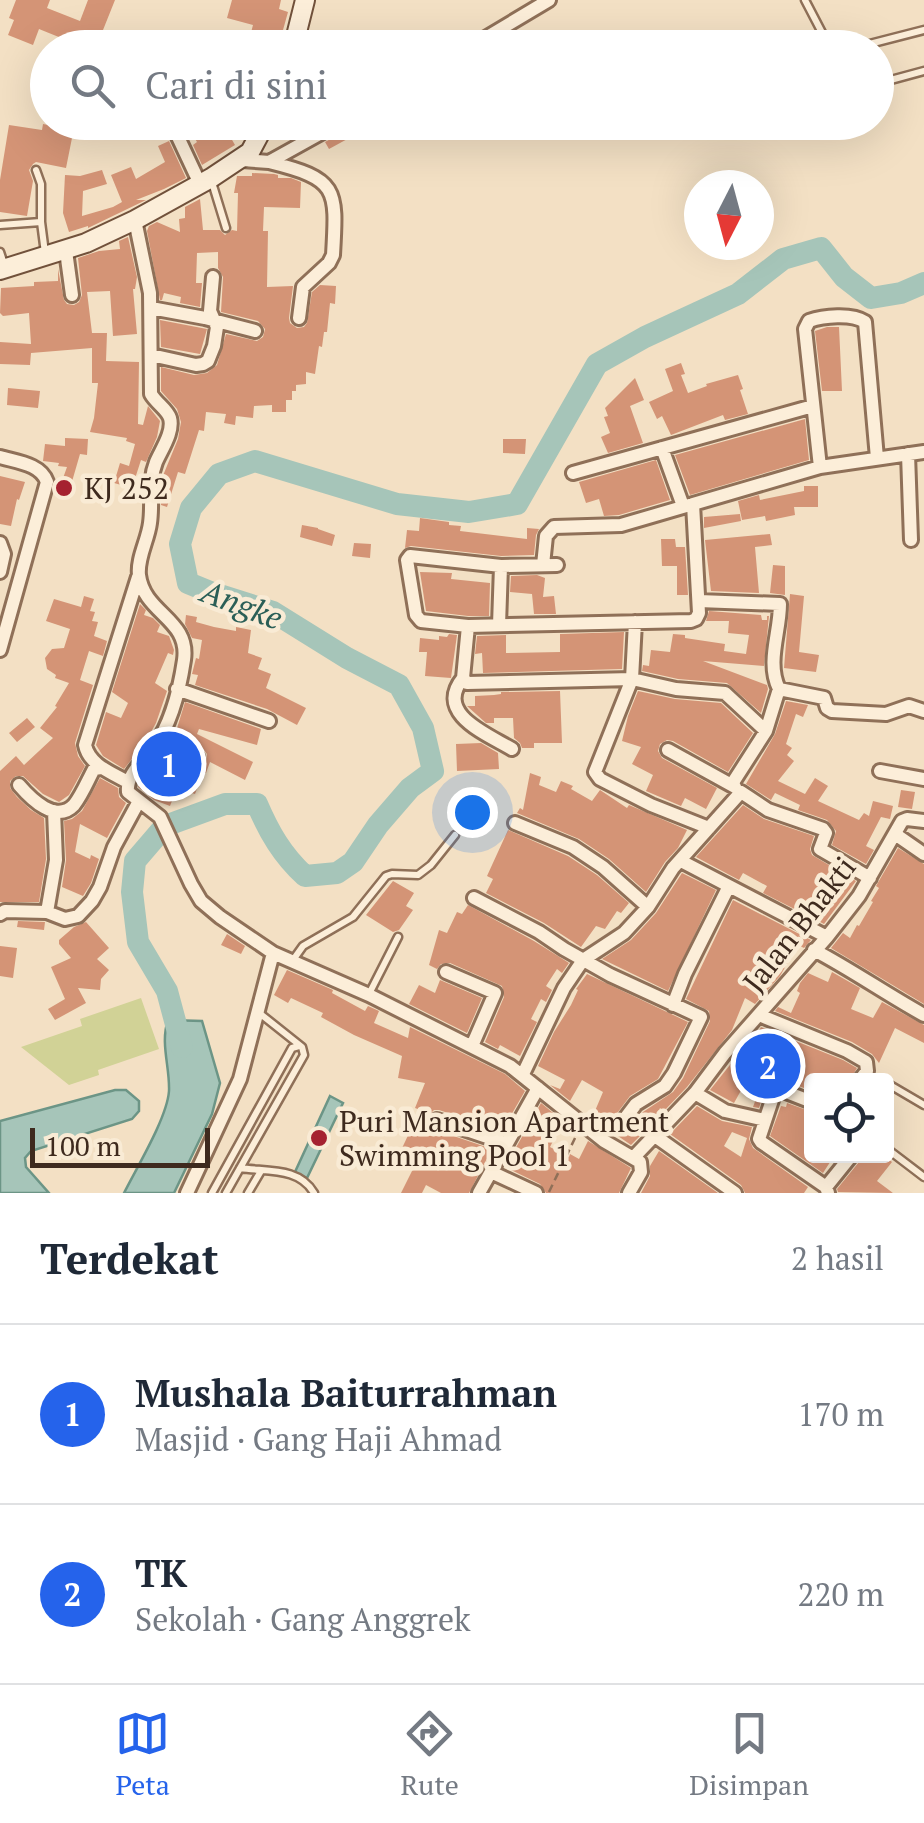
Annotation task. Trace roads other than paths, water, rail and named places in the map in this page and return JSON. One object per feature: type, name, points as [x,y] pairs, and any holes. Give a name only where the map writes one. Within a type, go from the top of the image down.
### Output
[{"type":"main road","points":[[298,30],[305,0]]},
{"type":"main road","points":[[2,264],[66,251],[134,220],[242,160],[256,140]]},
{"type":"street","points":[[499,30],[549,0]]},
{"type":"street","points":[[182,140],[206,181]]},
{"type":"street","points":[[269,162],[309,140]]},
{"type":"street","points":[[242,160],[308,172],[332,194],[334,255],[304,284],[299,318]]},
{"type":"street","points":[[128,782],[101,768],[86,753],[85,746],[139,574],[150,524],[153,472],[171,424],[151,394],[151,308],[144,254],[134,220]]},
{"type":"street","points":[[66,251],[72,295]]},
{"type":"street","points":[[151,355],[203,364],[212,355],[217,327],[210,311],[213,277]]},
{"type":"street","points":[[151,308],[255,331]]},
{"type":"street","points":[[820,467],[806,329],[815,318],[857,317],[865,322],[877,458]]},
{"type":"street","points":[[573,473],[813,406]]},
{"type":"street","points":[[662,448],[688,505],[700,614],[696,620],[468,626],[418,619],[407,560],[410,556],[500,566],[550,565],[546,536],[554,527],[621,526],[688,505],[820,467],[924,452]]},
{"type":"street","points":[[908,454],[911,540]]},
{"type":"street","points":[[0,457],[36,468],[44,473],[47,482],[3,613],[0,650]]},
{"type":"street","points":[[0,542],[4,554],[0,572]]},
{"type":"street","points":[[499,626],[500,566]]},
{"type":"street","points":[[139,574],[152,606],[176,626],[185,643],[185,654],[157,743],[128,782],[128,792],[160,817],[201,901],[273,953],[369,994],[523,1074],[604,1141],[638,1162]]},
{"type":"street","points":[[523,1074],[564,988],[583,960],[624,933],[648,907],[673,868],[710,828],[766,731],[778,690],[772,662],[780,604],[699,602]]},
{"type":"street","points":[[635,622],[632,679],[595,772],[600,779],[651,805],[710,828]]},
{"type":"street","points":[[468,626],[463,678],[457,685],[455,699],[457,712],[512,748]]},
{"type":"street","points":[[463,678],[472,684],[632,679],[725,692],[766,731]]},
{"type":"street","points":[[177,689],[268,721]]},
{"type":"street","points":[[778,690],[824,698],[826,708],[832,710],[886,714],[909,706],[924,710]]},
{"type":"street","points":[[157,743],[197,757]]},
{"type":"street","points":[[668,750],[768,810],[823,829],[826,833],[820,849],[870,878]]},
{"type":"street","points":[[20,786],[44,808],[71,808],[94,769],[101,768]]},
{"type":"street","points":[[880,771],[924,779]]},
{"type":"street","points":[[0,914],[47,912],[72,919],[78,916],[92,901],[114,847],[139,801]]},
{"type":"street","points":[[47,912],[56,860],[54,811]]},
{"type":"street","points":[[924,821],[905,820],[895,834],[924,854]]},
{"type":"street","points":[[515,823],[574,847],[604,867],[648,907]]},
{"type":"street","name":"Jalan Bhakti","points":[[629,1193],[638,1162],[656,1136],[827,937],[859,896],[895,834]]},
{"type":"street","points":[[681,861],[827,937]]},
{"type":"street","points":[[673,1005],[730,886]]},
{"type":"street","points":[[474,898],[540,932],[583,960],[698,1015],[701,1020],[674,1073],[660,1091],[636,1104],[620,1125]]},
{"type":"street","points":[[814,950],[852,969],[924,1016]]},
{"type":"street","points":[[187,1193],[240,1079],[273,953]]},
{"type":"street","points":[[446,972],[496,993],[472,1046]]},
{"type":"street","points":[[758,1016],[846,1051],[866,1062],[865,1073]]},
{"type":"street","points":[[479,1193],[538,1088]]},
{"type":"street","points":[[804,1099],[776,1088],[760,1142],[827,1190],[846,1163]]},
{"type":"street","points":[[695,1092],[726,1112],[765,1120]]},
{"type":"street","points":[[438,1120],[505,1143]]},
{"type":"street","points":[[656,1136],[735,1193]]},
{"type":"street","points":[[491,1172],[536,1193]]},
{"type":"lane","points":[[805,0],[821,30]]},
{"type":"lane","points":[[894,38],[924,30]]},
{"type":"lane","points":[[894,79],[924,70]]},
{"type":"lane","points":[[36,170],[41,184],[45,257]]},
{"type":"lane","points":[[206,181],[226,228]]},
{"type":"lane","points":[[0,224],[41,222]]},
{"type":"lane","points":[[293,960],[303,946],[353,916],[386,876],[418,876],[455,835]]},
{"type":"lane","points":[[369,994],[398,937]]},
{"type":"lane","points":[[226,1193],[304,1055],[300,1046],[257,1011]]},
{"type":"lane","points":[[212,1193],[292,1048],[300,1046]]},
{"type":"lane","points":[[894,1086],[924,1105]]},
{"type":"lane","points":[[260,1105],[272,1111]]},
{"type":"lane","points":[[894,1154],[924,1177]]},
{"type":"lane","points":[[240,1168],[296,1175],[308,1182],[314,1193]]},
{"type":"lane","points":[[248,1193],[260,1171]]},
{"type":"waterway","name":"Angke","points":[[182,1047],[167,991],[138,942],[132,892],[135,861],[165,826],[225,804],[257,804],[277,843],[305,876],[337,873],[353,862],[410,788],[433,771],[423,728],[399,685],[273,612],[188,583],[180,544],[191,508],[219,474],[255,461],[397,504],[469,512],[517,504],[597,364],[738,294],[783,259],[821,248],[844,277],[871,298],[901,293],[924,283]]},
{"type":"place","name":"KJ 252","points":[[64,488]]},
{"type":"place","name":"Mushala Baiturrahman","points":[[169,764]]},
{"type":"place","name":"TK","points":[[768,1066]]},
{"type":"place","name":"Puri Mansion Apartment Swimming Pool 1","points":[[319,1138]]}]
